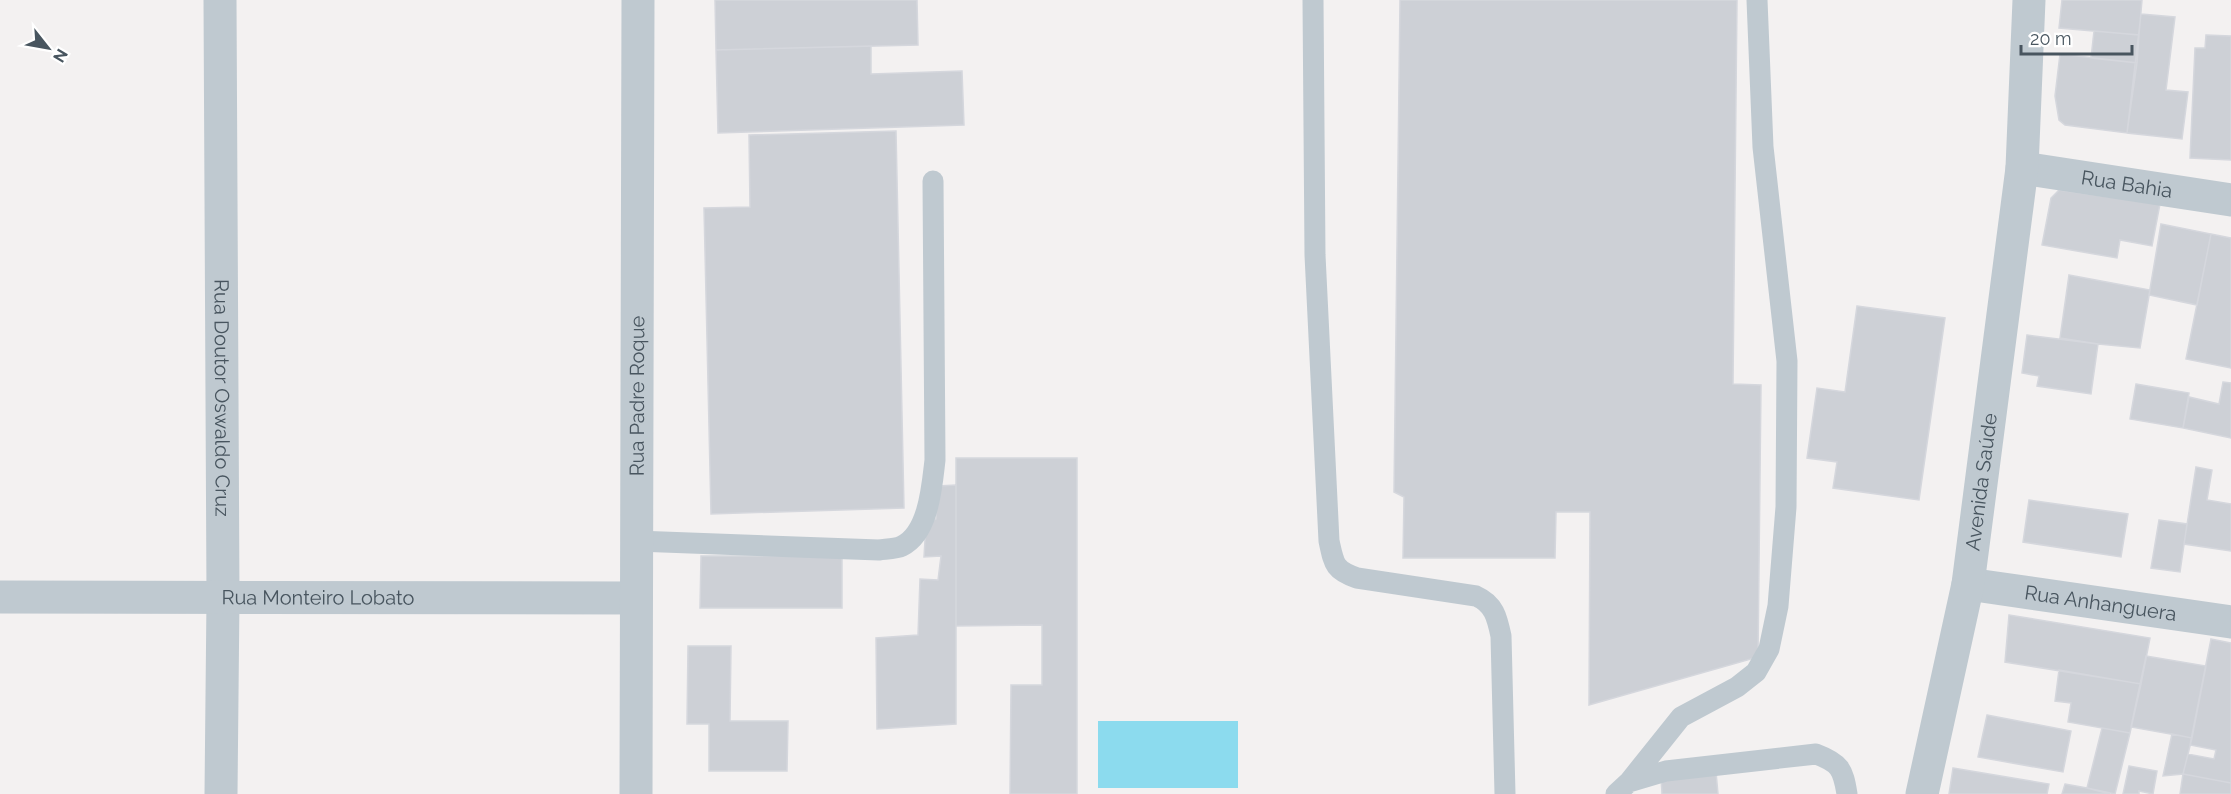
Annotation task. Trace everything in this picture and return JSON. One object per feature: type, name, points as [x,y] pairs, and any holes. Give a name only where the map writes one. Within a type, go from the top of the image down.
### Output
[{"type":"street","name":"Rua Doutor Oswaldo Cruz","points":[[220,0],[223,598],[221,794]]},
{"type":"street","name":"Rua Padre Roque","points":[[636,794],[638,0]]},
{"type":"street","name":"Avenida Saúde","points":[[1922,794],[1968,584],[2022,168],[2030,0]]},
{"type":"street","name":"Rua Bahia","points":[[2022,168],[2231,200]]},
{"type":"street","name":"Rua Anhanguera","points":[[1968,584],[2231,622]]},
{"type":"street","name":"Rua Monteiro Lobato","points":[[0,597],[636,598]]},
{"type":"lane","points":[[1313,0],[1316,255],[1329,541],[1333,561],[1341,572],[1358,578],[1476,596],[1487,601],[1496,616],[1501,636],[1505,794]]},
{"type":"lane","points":[[1622,788],[1681,717],[1737,687],[1756,672],[1770,649],[1778,606],[1786,507],[1787,361],[1763,147],[1757,0]]},
{"type":"lane","points":[[636,541],[879,550],[902,546],[915,535],[931,497],[935,460],[933,181]]},
{"type":"lane","points":[[1622,788],[1666,771],[1816,754],[1834,760],[1844,775],[1847,794]]},
{"type":"water","points":[[1098,721],[1238,721],[1238,788],[1098,788]]},
{"type":"building","points":[[715,0],[917,0],[918,45],[716,50]]},
{"type":"building","points":[[1400,0],[1737,0],[1733,384],[1761,385],[1758,657],[1589,705],[1590,512],[1556,512],[1555,558],[1403,558],[1404,497],[1394,492]]},
{"type":"building","points":[[2062,0],[2142,0],[2139,35],[2059,28]]},
{"type":"building","points":[[2141,14],[2175,17],[2166,90],[2188,92],[2182,139],[2127,133]]},
{"type":"building","points":[[2094,31],[2139,35],[2137,63],[2091,58]]},
{"type":"building","points":[[2206,35],[2231,36],[2231,160],[2190,158],[2195,48],[2205,48]]},
{"type":"building","points":[[871,46],[871,74],[962,71],[964,125],[718,133],[716,50]]},
{"type":"building","points":[[2060,54],[2137,63],[2127,133],[2065,125],[2059,120],[2055,96]]},
{"type":"building","points":[[896,131],[904,508],[711,514],[704,208],[750,207],[749,135]]},
{"type":"building","points":[[2059,190],[2160,204],[2152,246],[2120,240],[2117,258],[2042,245],[2051,198]]},
{"type":"building","points":[[2161,224],[2211,234],[2197,305],[2149,295]]},
{"type":"building","points":[[2211,234],[2231,238],[2231,368],[2186,359]]},
{"type":"building","points":[[2069,275],[2150,290],[2140,348],[2060,338]]},
{"type":"building","points":[[1857,306],[1945,318],[1919,500],[1833,488],[1837,462],[1807,458],[1817,388],[1845,392]]},
{"type":"building","points":[[2027,335],[2098,344],[2091,394],[2037,386],[2039,376],[2022,373]]},
{"type":"building","points":[[2223,382],[2231,383],[2231,438],[2183,428],[2189,397],[2219,404]]},
{"type":"building","points":[[2136,384],[2189,393],[2183,428],[2130,419]]},
{"type":"building","points":[[956,458],[1077,458],[1077,794],[1010,794],[1011,685],[1042,685],[1042,625],[956,626]]},
{"type":"building","points":[[2196,467],[2212,470],[2207,500],[2231,504],[2231,551],[2184,544]]},
{"type":"building","points":[[956,485],[956,724],[877,729],[876,638],[918,635],[920,579],[938,580],[941,556],[924,557],[926,523],[936,519],[938,486]]},
{"type":"building","points":[[2029,500],[2128,514],[2121,557],[2023,542]]},
{"type":"building","points":[[2159,520],[2187,524],[2180,572],[2151,568]]},
{"type":"building","points":[[701,556],[842,556],[842,608],[700,608]]},
{"type":"building","points":[[2009,615],[2150,638],[2141,684],[2005,662]]},
{"type":"building","points":[[2211,639],[2231,643],[2231,783],[2183,774],[2188,754],[2214,759],[2216,750],[2190,745]]},
{"type":"building","points":[[688,646],[731,646],[730,721],[788,721],[787,771],[709,771],[709,724],[687,724]]},
{"type":"building","points":[[2146,656],[2206,666],[2192,738],[2131,727]]},
{"type":"building","points":[[2059,670],[2141,684],[2130,733],[2068,722],[2071,703],[2055,701]]},
{"type":"building","points":[[1987,715],[2071,731],[2063,772],[1978,757]]},
{"type":"building","points":[[2102,728],[2130,733],[2115,794],[2087,788]]},
{"type":"building","points":[[2172,734],[2192,738],[2183,774],[2163,776]]},
{"type":"building","points":[[2129,766],[2157,771],[2153,794],[2139,791],[2139,794],[2123,794]]},
{"type":"building","points":[[1953,768],[2049,784],[2047,794],[1949,794]]},
{"type":"building","points":[[1716,772],[1718,794],[1662,794],[1661,777]]},
{"type":"building","points":[[2183,774],[2231,783],[2231,794],[2180,794]]},
{"type":"building","points":[[2065,784],[2087,788],[2110,794],[2062,794]]}]
